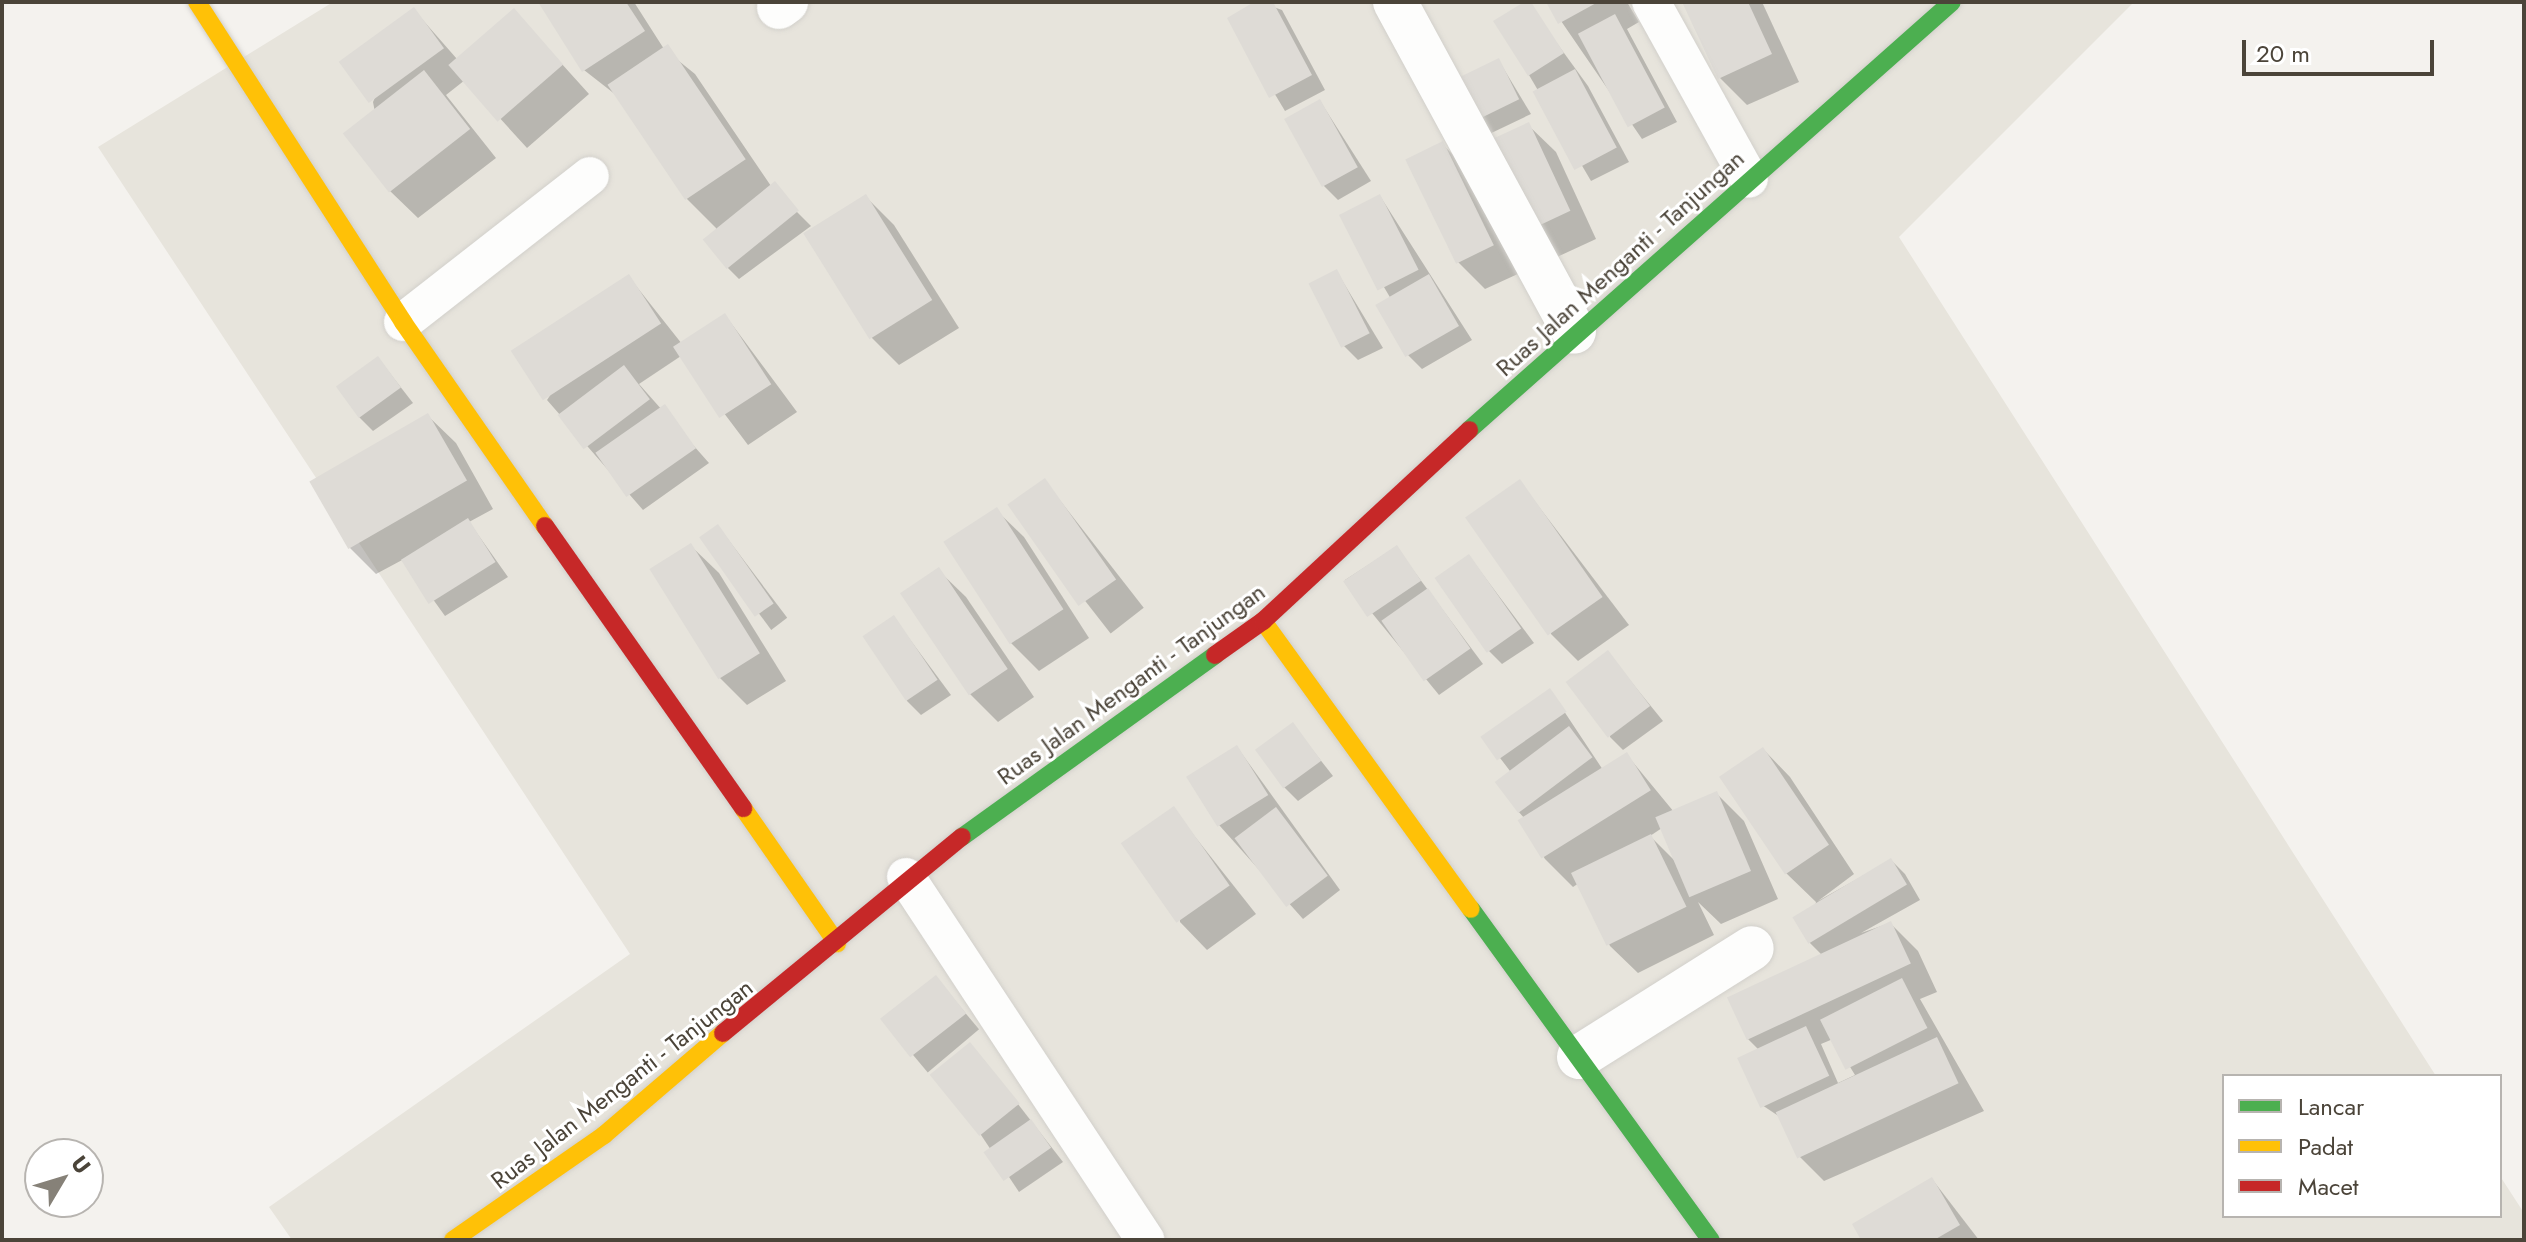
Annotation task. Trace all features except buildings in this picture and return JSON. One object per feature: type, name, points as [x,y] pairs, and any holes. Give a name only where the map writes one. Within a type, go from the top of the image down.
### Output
[{"type":"main road","points":[[197,2],[403,322],[837,943]]},
{"type":"main road","name":"Ruas Jalan Menganti - Tanjungan","points":[[453,1240],[604,1135],[837,943],[906,877],[1263,621],[1574,332],[1952,2]]},
{"type":"main road","points":[[1263,621],[1711,1240]]},
{"type":"street","points":[[1395,2],[1574,332]]},
{"type":"street","points":[[1579,1057],[1752,948]]},
{"type":"lane","points":[[1651,2],[1749,179]]},
{"type":"lane","points":[[403,322],[590,176]]},
{"type":"lane","points":[[906,877],[1145,1240]]},
{"type":"shaded area","points":[[333,2],[2134,2],[1899,237],[2435,1074],[2222,1074],[2222,1218],[2502,1218],[2502,1179],[2524,1213],[2524,1240],[292,1240],[269,1207],[630,954],[98,147]]},
{"type":"traffic: fast","points":[[1469,430],[1952,2]]},
{"type":"traffic: fast","points":[[962,837],[1215,655]]},
{"type":"traffic: fast","points":[[1471,909],[1711,1240]]},
{"type":"traffic: slow","points":[[197,2],[403,322],[545,526]]},
{"type":"traffic: slow","points":[[1263,621],[1471,909]]},
{"type":"traffic: slow","points":[[743,808],[837,943]]},
{"type":"traffic: slow","points":[[453,1240],[604,1135],[723,1033]]},
{"type":"traffic: jam","points":[[1215,655],[1263,621],[1469,430]]},
{"type":"traffic: jam","points":[[545,526],[743,808]]},
{"type":"traffic: jam","points":[[723,1033],[962,837]]}]
